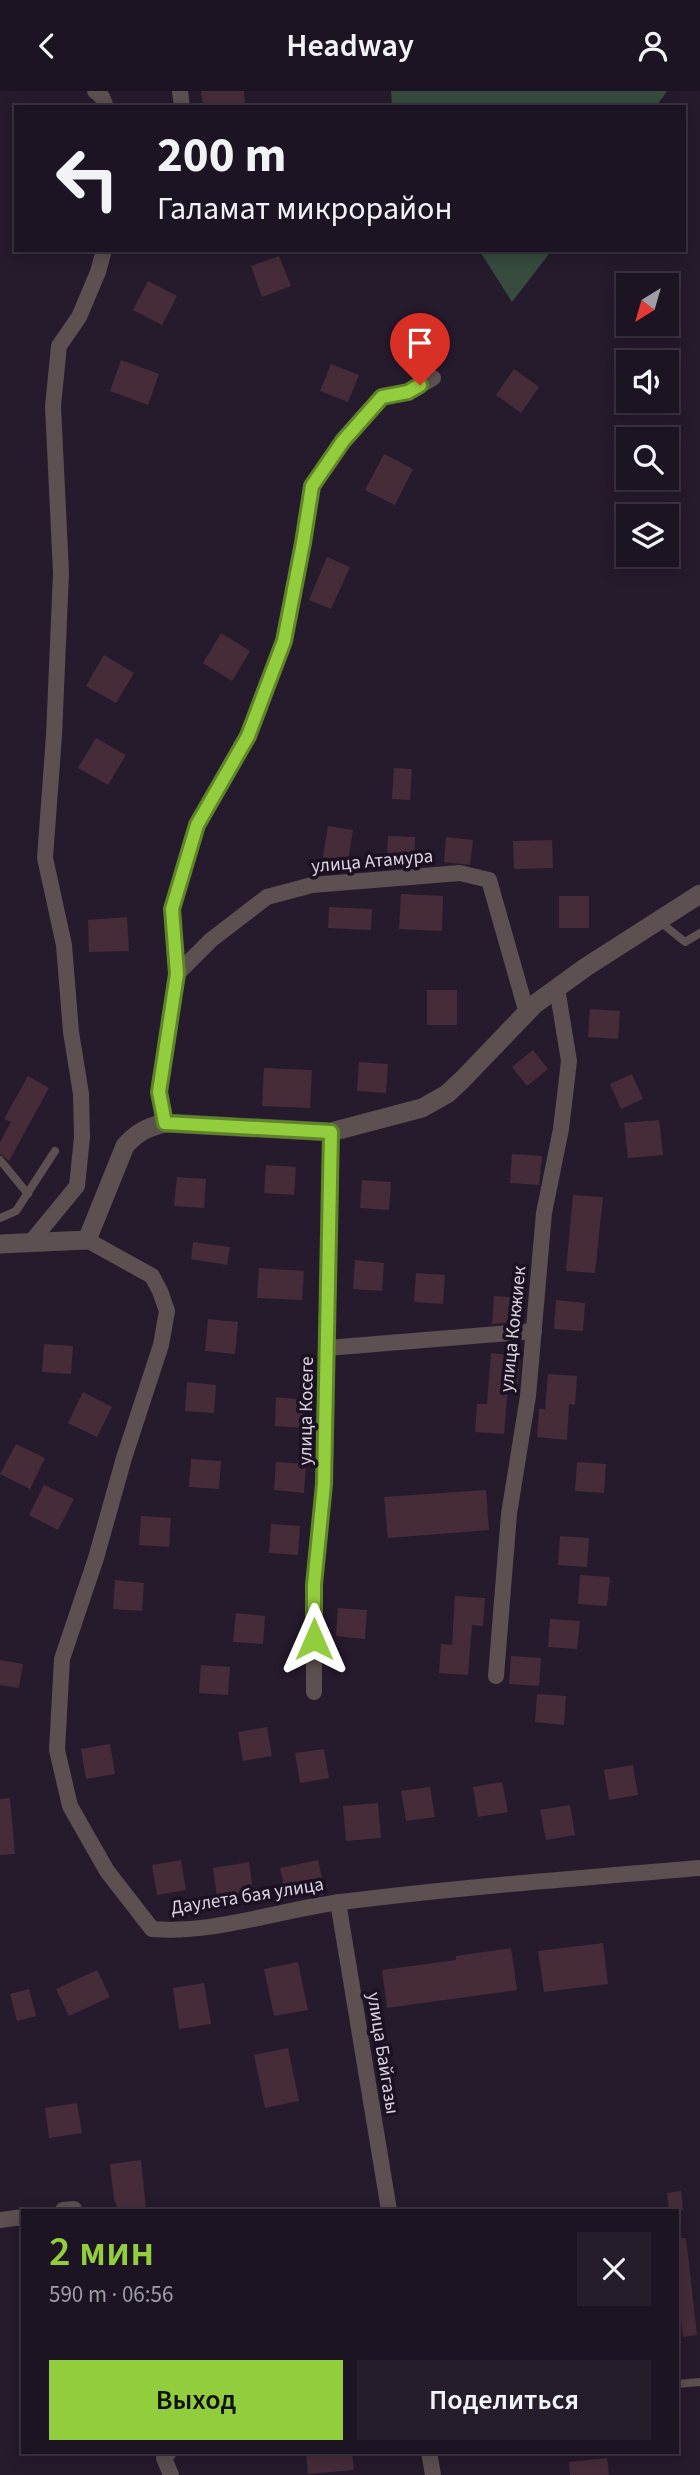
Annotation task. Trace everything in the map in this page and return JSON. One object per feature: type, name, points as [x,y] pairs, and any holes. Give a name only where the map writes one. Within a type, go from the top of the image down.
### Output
[{"type":"street","points":[[94,91],[102,97],[105,105]]},
{"type":"street","points":[[31,1242],[77,1186],[82,1137],[81,1094],[71,1032],[64,944],[45,857],[54,736],[61,573],[53,406],[59,346],[79,317],[103,252]]},
{"type":"street","points":[[165,1123],[159,1092],[177,974],[172,909],[197,825],[248,736],[284,641],[312,486],[343,441],[382,397],[408,392],[433,378]]},
{"type":"street","name":"улица Атамура","points":[[177,974],[211,940],[267,897],[312,885],[460,873],[489,880],[526,1010]]},
{"type":"street","points":[[0,1244],[87,1240],[125,1146],[146,1128],[165,1123],[331,1132],[422,1108],[435,1102],[463,1079],[526,1010],[586,967],[700,894]]},
{"type":"street","name":"улица Кокжиек","points":[[496,1676],[509,1514],[528,1396],[544,1213],[561,1129],[569,1061],[557,988]]},
{"type":"street","name":"улица Косеге","points":[[314,1692],[314,1585],[324,1484],[331,1132]]},
{"type":"street","name":"Даулета бая улица","points":[[87,1240],[152,1276],[166,1311],[161,1345],[62,1659],[57,1749],[70,1806],[107,1871],[152,1929],[181,1931],[338,1902],[700,1868]]},
{"type":"street","points":[[327,1348],[534,1331]]},
{"type":"street","name":"улица Байгазы","points":[[338,1902],[389,2209]]},
{"type":"street","points":[[0,2220],[21,2217]]},
{"type":"street","points":[[167,2454],[164,2458],[171,2475]]},
{"type":"street","points":[[429,2454],[433,2475]]},
{"type":"lane","points":[[659,921],[685,942],[700,933]]},
{"type":"lane","points":[[0,1218],[16,1211],[55,1151]]},
{"type":"lane","points":[[0,1160],[28,1193]]},
{"type":"lane","points":[[679,2384],[700,2382]]},
{"type":"green space","points":[[391,91],[667,91],[657,105],[392,105]]},
{"type":"green space","points":[[480,252],[550,252],[512,302]]},
{"type":"building","points":[[201,91],[244,91],[245,105],[203,105]]},
{"type":"building","points":[[279,256],[291,286],[262,297],[251,266]]},
{"type":"building","points":[[148,281],[177,296],[162,325],[133,310]]},
{"type":"building","points":[[121,360],[159,374],[148,405],[110,391]]},
{"type":"building","points":[[331,364],[359,375],[348,402],[320,391]]},
{"type":"building","points":[[514,369],[539,387],[521,413],[496,395]]},
{"type":"building","points":[[384,454],[413,469],[395,505],[365,490]]},
{"type":"building","points":[[327,557],[350,567],[331,609],[309,600]]},
{"type":"building","points":[[221,633],[250,651],[232,681],[203,663]]},
{"type":"building","points":[[104,655],[134,673],[116,703],[86,686]]},
{"type":"building","points":[[96,738],[126,755],[108,785],[78,768]]},
{"type":"building","points":[[394,768],[412,769],[410,800],[392,799]]},
{"type":"building","points":[[328,826],[353,830],[348,861],[323,857]]},
{"type":"building","points":[[388,836],[415,837],[414,863],[387,862]]},
{"type":"building","points":[[446,837],[473,840],[470,865],[444,862]]},
{"type":"building","points":[[552,840],[553,868],[514,869],[513,841]]},
{"type":"building","points":[[401,894],[443,896],[442,931],[399,929]]},
{"type":"building","points":[[559,896],[589,896],[589,928],[559,928]]},
{"type":"building","points":[[329,907],[372,909],[371,930],[328,928]]},
{"type":"building","points":[[127,917],[129,951],[89,952],[88,920]]},
{"type":"building","points":[[427,990],[457,990],[457,1025],[427,1025]]},
{"type":"building","points":[[590,1009],[620,1011],[618,1039],[588,1037]]},
{"type":"building","points":[[533,1050],[548,1069],[527,1086],[512,1067]]},
{"type":"building","points":[[359,1062],[388,1064],[386,1093],[357,1091]]},
{"type":"building","points":[[264,1068],[312,1070],[310,1108],[262,1106]]},
{"type":"building","points":[[632,1074],[643,1099],[621,1109],[610,1084]]},
{"type":"building","points":[[28,1076],[49,1088],[9,1161],[0,1154],[0,1142],[11,1122],[4,1119]]},
{"type":"building","points":[[659,1120],[663,1155],[628,1158],[624,1123]]},
{"type":"building","points":[[512,1154],[542,1156],[539,1185],[510,1183]]},
{"type":"building","points":[[266,1165],[296,1167],[294,1195],[264,1193]]},
{"type":"building","points":[[177,1177],[206,1179],[204,1208],[174,1206]]},
{"type":"building","points":[[362,1180],[391,1182],[389,1210],[360,1208]]},
{"type":"building","points":[[573,1195],[603,1197],[595,1273],[566,1271]]},
{"type":"building","points":[[193,1242],[230,1247],[227,1265],[191,1259]]},
{"type":"building","points":[[355,1260],[384,1263],[382,1291],[353,1289]]},
{"type":"building","points":[[259,1268],[304,1271],[302,1300],[257,1298]]},
{"type":"building","points":[[416,1273],[445,1275],[443,1304],[414,1302]]},
{"type":"building","points":[[494,1296],[523,1298],[522,1321],[492,1324]]},
{"type":"building","points":[[556,1300],[585,1303],[583,1331],[554,1329]]},
{"type":"building","points":[[208,1319],[238,1322],[235,1354],[205,1351]]},
{"type":"building","points":[[44,1344],[73,1346],[71,1374],[42,1372]]},
{"type":"building","points":[[491,1353],[520,1356],[518,1384],[508,1383],[504,1434],[475,1432],[477,1404],[487,1404]]},
{"type":"building","points":[[548,1374],[577,1376],[575,1405],[569,1404],[567,1440],[537,1437],[539,1409],[545,1409]]},
{"type":"building","points":[[187,1382],[216,1385],[214,1413],[185,1411]]},
{"type":"building","points":[[83,1392],[112,1407],[97,1437],[68,1423]]},
{"type":"building","points":[[276,1397],[306,1400],[304,1428],[275,1426]]},
{"type":"building","points":[[16,1444],[45,1458],[30,1489],[0,1474]]},
{"type":"building","points":[[191,1459],[221,1461],[219,1489],[189,1487]]},
{"type":"building","points":[[276,1462],[306,1464],[304,1493],[274,1490]]},
{"type":"building","points":[[577,1462],[606,1464],[604,1493],[575,1491]]},
{"type":"building","points":[[44,1485],[74,1499],[58,1530],[29,1515]]},
{"type":"building","points":[[486,1490],[489,1530],[388,1538],[384,1497]]},
{"type":"building","points":[[141,1516],[171,1518],[169,1547],[139,1545]]},
{"type":"building","points":[[271,1524],[300,1526],[298,1555],[269,1553]]},
{"type":"building","points":[[560,1536],[589,1538],[587,1567],[558,1565]]},
{"type":"building","points":[[580,1575],[610,1577],[607,1606],[578,1604]]},
{"type":"building","points":[[115,1580],[144,1583],[142,1611],[113,1609]]},
{"type":"building","points":[[455,1596],[485,1598],[483,1626],[472,1625],[468,1675],[439,1673],[441,1644],[452,1645]]},
{"type":"building","points":[[338,1608],[367,1610],[365,1639],[336,1636]]},
{"type":"building","points":[[236,1613],[265,1616],[263,1644],[233,1642]]},
{"type":"building","points":[[550,1619],[580,1621],[577,1649],[548,1647]]},
{"type":"building","points":[[511,1656],[541,1658],[539,1686],[509,1684]]},
{"type":"building","points":[[0,1660],[23,1664],[19,1688],[0,1685]]},
{"type":"building","points":[[201,1665],[230,1667],[228,1695],[199,1693]]},
{"type":"building","points":[[537,1694],[566,1696],[564,1725],[535,1722]]},
{"type":"building","points":[[267,1727],[272,1756],[243,1761],[238,1732]]},
{"type":"building","points":[[110,1744],[115,1774],[86,1779],[81,1749]]},
{"type":"building","points":[[324,1749],[329,1778],[300,1783],[295,1753]]},
{"type":"building","points":[[633,1765],[638,1795],[609,1800],[604,1770]]},
{"type":"building","points":[[502,1782],[508,1812],[478,1817],[473,1787]]},
{"type":"building","points":[[430,1787],[435,1817],[406,1821],[401,1791]]},
{"type":"building","points":[[10,1798],[15,1854],[0,1855],[0,1799]]},
{"type":"building","points":[[378,1803],[381,1838],[346,1841],[343,1806]]},
{"type":"building","points":[[570,1805],[575,1835],[546,1840],[540,1810]]},
{"type":"building","points":[[181,1860],[186,1890],[157,1895],[152,1865]]},
{"type":"building","points":[[318,1860],[325,1890],[287,1899],[280,1868]]},
{"type":"building","points":[[249,1862],[253,1892],[217,1897],[213,1868]]},
{"type":"building","points":[[603,1943],[608,1984],[544,1992],[538,1951]]},
{"type":"building","points":[[511,1948],[517,1990],[387,2008],[382,1970],[456,1960],[456,1956]]},
{"type":"building","points":[[298,1962],[308,2010],[274,2016],[264,1969]]},
{"type":"building","points":[[97,1970],[110,1997],[69,2016],[56,1989]]},
{"type":"building","points":[[204,1983],[211,2024],[179,2029],[173,1988]]},
{"type":"building","points":[[29,1989],[36,2016],[17,2021],[10,1994]]},
{"type":"building","points":[[288,2048],[299,2101],[265,2108],[254,2055]]},
{"type":"building","points":[[77,2103],[82,2133],[49,2138],[45,2108]]},
{"type":"building","points":[[141,2160],[146,2209],[118,2209],[110,2164]]},
{"type":"building","points":[[681,2191],[683,2210],[669,2209],[667,2193]]},
{"type":"building","points":[[679,2238],[686,2238],[697,2335],[683,2337],[679,2302]]},
{"type":"building","points":[[306,2454],[352,2454],[354,2470],[308,2474]]},
{"type":"building","points":[[607,2458],[609,2475],[570,2475],[569,2462]]},
{"type":"route","points":[[314,1639],[314,1585],[324,1484],[331,1132],[165,1123],[159,1092],[177,974],[172,909],[197,825],[248,736],[284,641],[312,486],[343,441],[382,397],[408,392],[420,385]]}]
